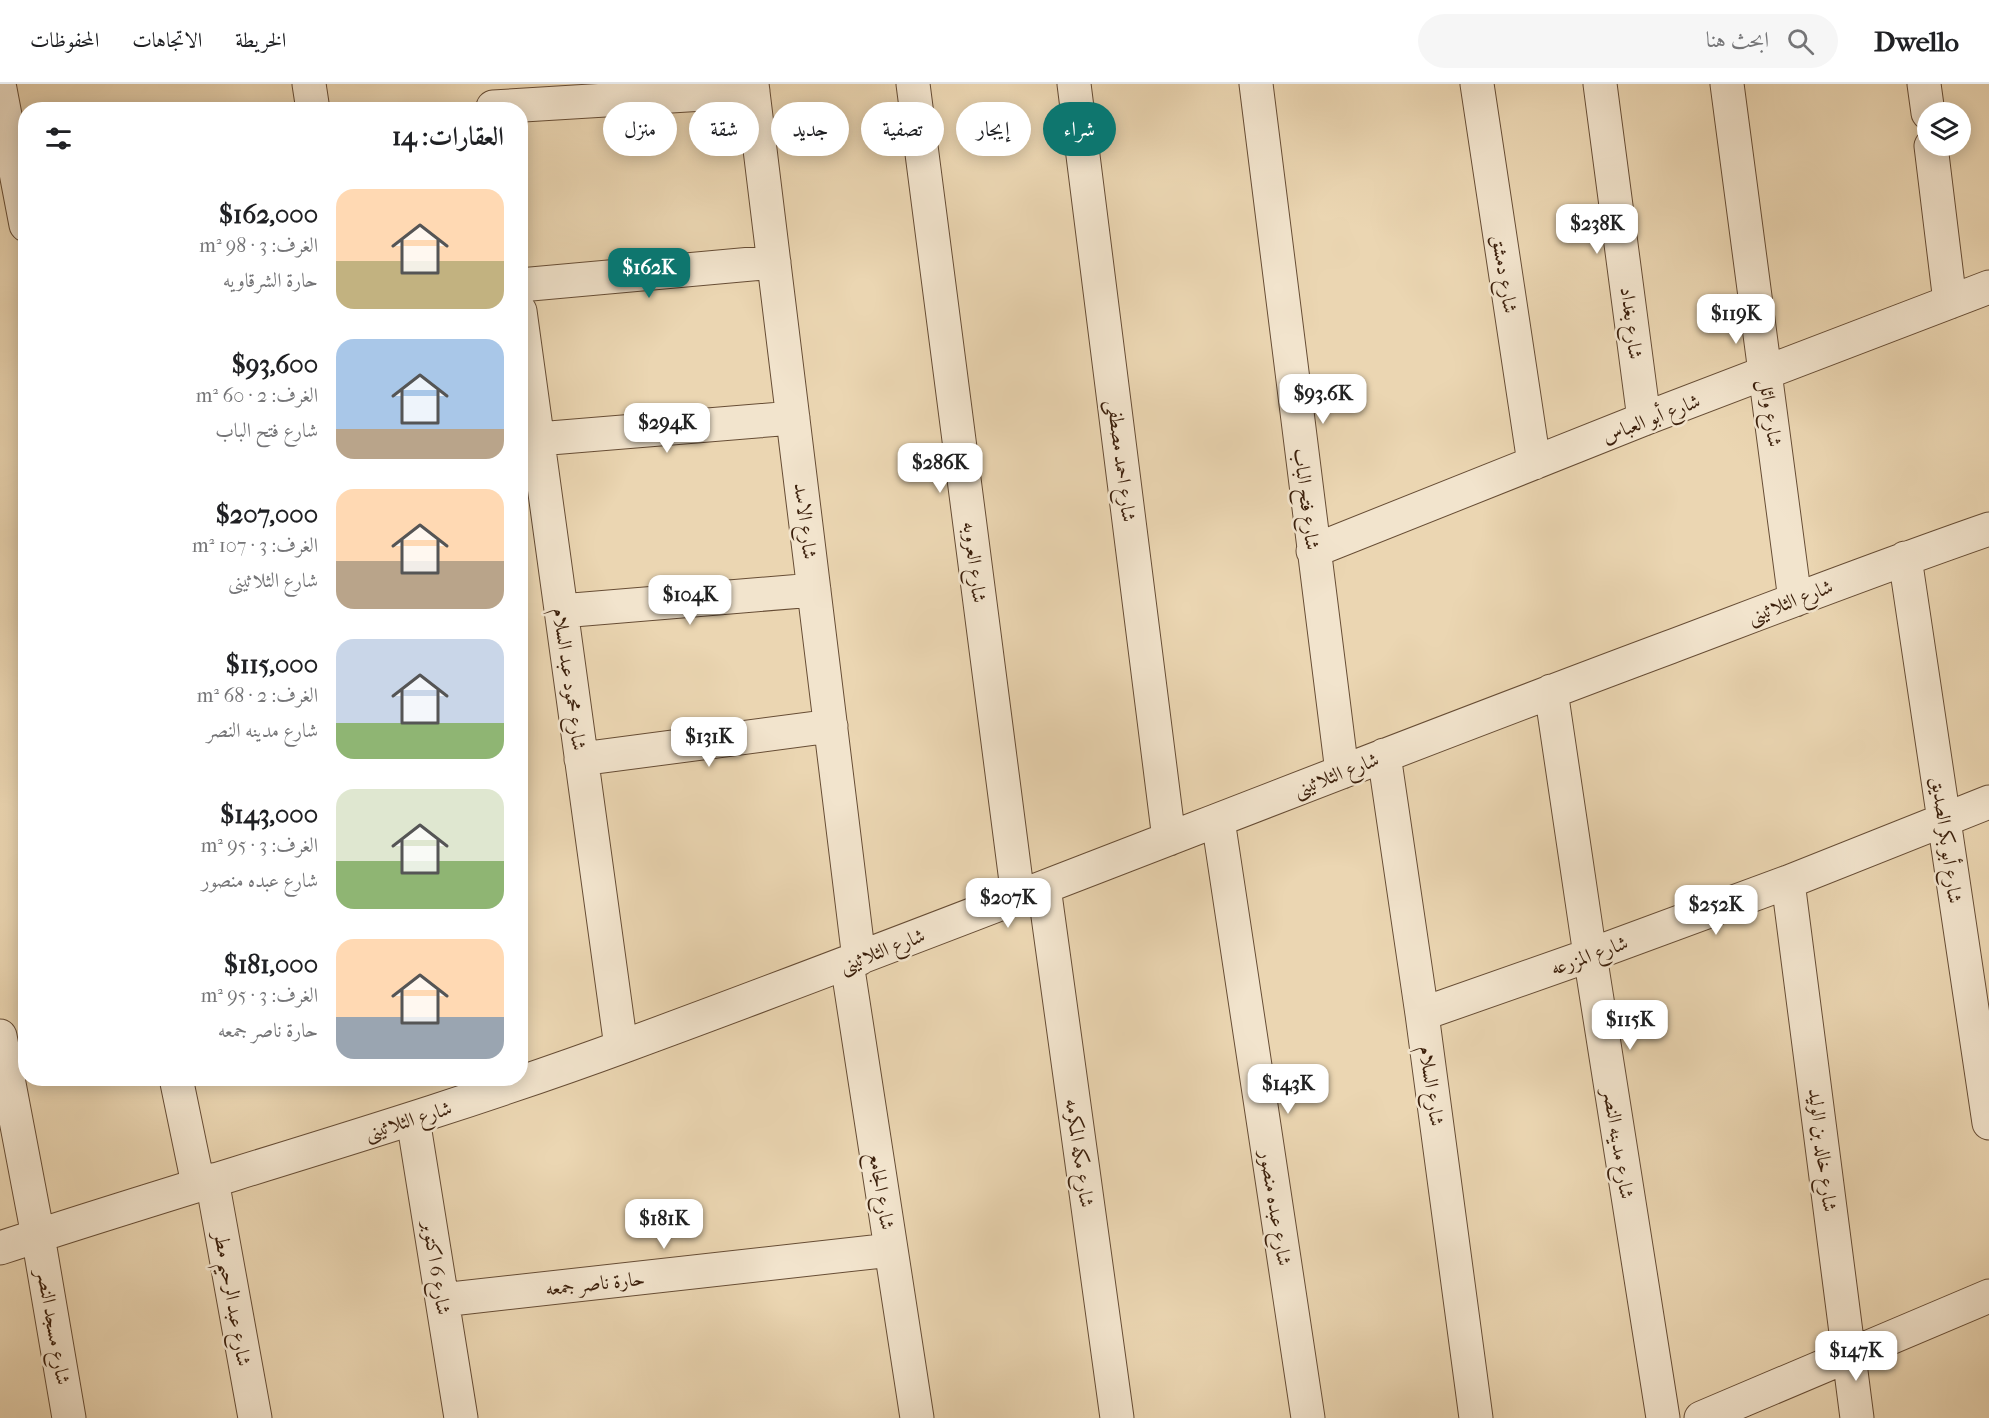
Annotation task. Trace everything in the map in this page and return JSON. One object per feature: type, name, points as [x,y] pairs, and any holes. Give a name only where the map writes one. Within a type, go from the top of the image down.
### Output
[{"type":"street","points":[[309,84],[312,102]]},
{"type":"street","name":"شارع العروبه","points":[[913,84],[1031,892]]},
{"type":"street","name":"شارع احمد مصطفى","points":[[1074,84],[1169,839]]},
{"type":"street","name":"شارع فتح الباب","points":[[1256,84],[1342,772]]},
{"type":"street","name":"شارع دمشق","points":[[1476,84],[1534,463]]},
{"type":"street","name":"شارع بغداد","points":[[1600,84],[1644,419]]},
{"type":"street","name":"شارع وائل","points":[[1727,84],[1795,600]]},
{"type":"street","points":[[1924,84],[1926,102]]},
{"type":"street","points":[[492,100],[753,87]]},
{"type":"street","name":"شارع الاسد","points":[[753,87],[831,726],[853,961]]},
{"type":"street","points":[[0,89],[18,150]]},
{"type":"street","points":[[1932,156],[1950,302]]},
{"type":"street","points":[[528,284],[774,262]]},
{"type":"street","name":"شارع أبو العباس","points":[[1313,551],[1644,419],[1989,287]]},
{"type":"street","name":"شارع محمود عبد السلام","points":[[528,368],[621,1047]]},
{"type":"street","points":[[538,439],[793,418]]},
{"type":"street","name":"شارع الثلاثينى","points":[[528,1072],[621,1047],[853,961],[1551,691],[1905,558],[1989,529]]},
{"type":"street","name":"شارع أبو بكر الصديق","points":[[1905,558],[1989,1123]]},
{"type":"street","points":[[561,610],[814,590]]},
{"type":"street","name":"شارع مدينه النصر","points":[[1551,691],[1590,956],[1663,1418]]},
{"type":"street","points":[[581,759],[831,726]]},
{"type":"street","name":"شارع السلام","points":[[1384,755],[1422,1014],[1476,1418]]},
{"type":"street","name":"شارع المزرعه","points":[[1422,1014],[1590,956],[1788,882],[1989,802]]},
{"type":"street","name":"شارع عبده منصور","points":[[1218,820],[1308,1418]]},
{"type":"street","name":"شارع خالد بن الوليد","points":[[1788,882],[1857,1418]]},
{"type":"street","name":"شارع مكه المكرمه","points":[[1031,892],[1117,1418]]},
{"type":"street","name":"شارع الجامع","points":[[853,961],[891,1250],[917,1418]]},
{"type":"street","name":"شارع مسجد النصر","points":[[0,1036],[38,1236],[69,1418]]},
{"type":"street","name":"شارع عبد الرحيم مطر","points":[[178,1086],[205,1182],[255,1418]]},
{"type":"street","name":"شارع الثلاثينى","points":[[0,1248],[205,1182],[413,1119],[456,1091],[475,1086]]},
{"type":"street","name":"شارع 6 اكتوبر","points":[[413,1119],[461,1418]]},
{"type":"street","name":"حارة ناصر جمعه","points":[[442,1300],[891,1250]]},
{"type":"street","points":[[1701,1418],[1850,1357],[1989,1296]]}]
